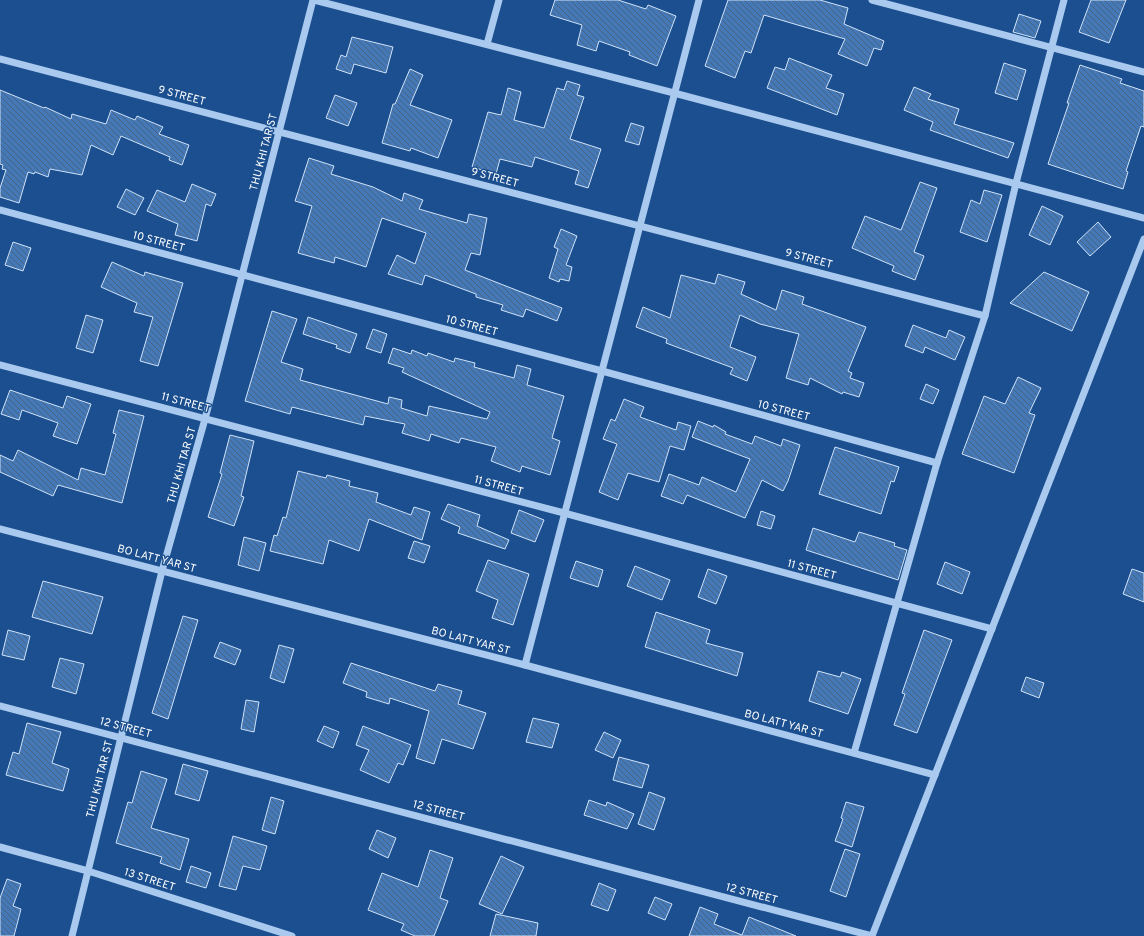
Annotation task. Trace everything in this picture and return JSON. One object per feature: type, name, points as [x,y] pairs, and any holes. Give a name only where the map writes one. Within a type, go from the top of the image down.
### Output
[{"type":"street","points":[[314,0],[674,93],[1144,218]]},
{"type":"street","name":"THU KHI TAR ST","points":[[72,936],[162,571],[205,419],[314,0]]},
{"type":"street","points":[[487,44],[499,0]]},
{"type":"street","points":[[525,665],[699,0]]},
{"type":"street","points":[[872,0],[1144,72]]},
{"type":"street","points":[[854,753],[937,463],[985,316],[1050,47],[1064,0]]},
{"type":"street","name":"9 STREET","points":[[0,59],[985,316]]},
{"type":"street","name":"10 STREET","points":[[0,210],[602,371],[937,463]]},
{"type":"street","points":[[872,936],[1144,240]]},
{"type":"street","name":"11 STREET","points":[[0,365],[564,513],[992,629]]},
{"type":"street","name":"BO LATT YAR ST","points":[[0,529],[525,665],[935,775]]},
{"type":"street","name":"12 STREET","points":[[0,706],[872,936]]},
{"type":"street","name":"13 STREET","points":[[0,848],[88,871],[292,936]]},
{"type":"building","points":[[555,0],[618,0],[646,9],[648,5],[676,16],[657,66],[629,55],[630,52],[599,41],[596,51],[577,45],[582,25],[550,15]]},
{"type":"building","points":[[728,0],[820,0],[848,8],[844,24],[884,41],[881,50],[874,48],[867,66],[838,54],[845,39],[764,15],[751,53],[745,51],[735,78],[705,66]]},
{"type":"building","points":[[1091,0],[1126,0],[1109,43],[1079,32]]},
{"type":"building","points":[[1019,14],[1041,21],[1035,38],[1013,32]]},
{"type":"building","points":[[352,37],[393,47],[386,73],[354,64],[351,74],[336,69],[341,55],[346,57]]},
{"type":"building","points":[[789,58],[832,75],[826,88],[844,94],[837,115],[767,88],[775,67],[785,70]]},
{"type":"building","points":[[1004,63],[1026,70],[1017,100],[995,93]]},
{"type":"building","points":[[1080,65],[1122,79],[1120,83],[1144,91],[1144,127],[1141,126],[1126,171],[1128,172],[1123,189],[1048,164],[1069,103],[1067,103]]},
{"type":"building","points":[[410,69],[423,75],[410,105],[452,120],[438,158],[411,148],[410,151],[382,143],[393,104],[395,104]]},
{"type":"building","points":[[567,81],[580,85],[577,95],[584,97],[570,139],[601,149],[588,188],[575,184],[579,171],[535,157],[532,167],[500,159],[496,174],[472,167],[488,112],[501,115],[508,88],[521,92],[514,120],[544,128],[557,88],[564,90]]},
{"type":"building","points":[[914,87],[931,94],[928,99],[959,109],[954,124],[1014,143],[1008,158],[930,130],[933,122],[904,110]]},
{"type":"building","points":[[0,90],[44,108],[45,107],[71,119],[72,114],[106,124],[111,110],[135,120],[137,116],[163,127],[159,134],[189,145],[182,165],[169,160],[170,157],[121,136],[113,155],[91,145],[82,175],[50,169],[48,177],[35,172],[34,174],[28,172],[19,203],[0,197],[0,188],[6,170],[2,169],[3,165],[0,164]]},
{"type":"building","points":[[335,95],[357,103],[348,126],[326,118]]},
{"type":"building","points":[[631,123],[644,127],[639,145],[625,141]]},
{"type":"building","points":[[309,158],[334,166],[331,174],[373,187],[402,201],[404,193],[423,200],[419,209],[467,223],[469,214],[487,218],[480,255],[471,253],[465,270],[562,308],[557,321],[526,309],[523,317],[501,310],[503,305],[476,297],[476,294],[425,275],[422,285],[388,274],[397,255],[415,264],[426,233],[382,218],[366,267],[335,257],[334,263],[298,253],[312,206],[295,201]]},
{"type":"building","points":[[920,182],[937,188],[914,252],[924,256],[915,280],[892,271],[894,266],[852,248],[865,216],[901,230]]},
{"type":"building","points":[[192,184],[216,194],[211,206],[206,204],[197,241],[175,235],[178,224],[147,211],[157,190],[185,202]]},
{"type":"building","points":[[126,189],[144,198],[135,215],[117,207]]},
{"type":"building","points":[[984,190],[1002,195],[987,242],[960,232],[971,200],[980,204]]},
{"type":"building","points":[[1042,206],[1063,216],[1050,245],[1029,235]]},
{"type":"building","points":[[1098,222],[1111,237],[1090,256],[1077,242]]},
{"type":"building","points":[[561,229],[577,236],[566,265],[572,267],[569,281],[560,279],[559,282],[549,278],[558,249],[554,247]]},
{"type":"building","points":[[13,242],[31,248],[23,271],[5,265]]},
{"type":"building","points":[[112,262],[144,276],[145,272],[183,283],[158,366],[140,361],[153,317],[134,312],[137,303],[101,287]]},
{"type":"building","points":[[1044,272],[1089,292],[1072,331],[1010,303]]},
{"type":"building","points":[[718,274],[745,282],[741,294],[776,310],[782,290],[804,297],[802,304],[866,327],[848,371],[852,373],[850,378],[864,383],[859,397],[843,392],[842,394],[810,378],[808,385],[786,378],[799,334],[760,324],[740,315],[730,347],[756,357],[747,381],[730,374],[733,368],[666,343],[667,339],[636,327],[643,307],[670,318],[681,275],[715,284]]},
{"type":"building","points":[[272,311],[297,319],[281,362],[303,369],[300,380],[388,404],[389,397],[402,400],[401,408],[427,416],[429,406],[487,419],[490,412],[402,372],[404,368],[388,363],[393,348],[411,354],[412,350],[427,356],[428,353],[454,362],[455,358],[475,363],[474,367],[514,378],[517,365],[531,369],[527,385],[564,396],[552,438],[560,441],[550,475],[522,466],[520,472],[491,461],[496,447],[461,438],[459,443],[431,434],[429,441],[402,433],[405,424],[365,416],[363,425],[292,407],[290,414],[245,401]]},
{"type":"building","points":[[86,315],[103,320],[93,353],[76,348]]},
{"type":"building","points":[[308,317],[357,334],[350,353],[336,348],[337,345],[303,334]]},
{"type":"building","points":[[913,325],[946,338],[949,330],[965,337],[955,360],[925,347],[923,353],[905,346]]},
{"type":"building","points":[[373,329],[387,334],[381,353],[366,348]]},
{"type":"building","points":[[1018,377],[1041,388],[1029,413],[1035,415],[1014,473],[962,454],[984,396],[1005,404]]},
{"type":"building","points":[[926,384],[939,390],[933,404],[920,399]]},
{"type":"building","points":[[10,390],[63,408],[67,396],[91,404],[77,444],[53,436],[58,423],[22,410],[19,420],[1,414]]},
{"type":"building","points":[[624,399],[644,407],[640,417],[676,430],[678,422],[691,426],[684,450],[670,446],[659,482],[628,473],[618,500],[599,492],[617,444],[603,439],[611,419],[615,421]]},
{"type":"building","points":[[119,410],[144,416],[122,503],[58,485],[53,496],[0,472],[0,455],[13,461],[18,450],[78,480],[81,468],[105,475],[116,434],[113,433]]},
{"type":"building","points":[[698,421],[713,427],[714,425],[726,432],[725,434],[752,444],[755,436],[781,446],[783,439],[800,445],[788,481],[783,491],[762,480],[745,518],[687,495],[683,504],[661,496],[669,474],[699,485],[702,477],[736,492],[750,459],[692,437]]},
{"type":"building","points":[[230,435],[254,441],[241,496],[244,497],[234,526],[208,517],[222,474],[220,473]]},
{"type":"building","points":[[835,447],[899,467],[894,482],[891,481],[881,514],[819,494]]},
{"type":"building","points":[[298,471],[326,478],[327,475],[350,481],[349,486],[378,493],[376,502],[411,515],[414,507],[430,512],[422,540],[369,519],[359,551],[329,540],[323,564],[270,551],[274,535],[277,536],[283,517],[286,518]]},
{"type":"building","points":[[448,504],[480,515],[477,526],[509,540],[505,549],[458,533],[460,527],[441,519]]},
{"type":"building","points":[[519,510],[544,520],[535,542],[511,533]]},
{"type":"building","points":[[761,511],[775,516],[771,529],[757,525]]},
{"type":"building","points":[[813,528],[855,542],[859,532],[895,543],[894,546],[907,550],[898,580],[806,550]]},
{"type":"building","points":[[244,537],[266,543],[259,571],[238,565]]},
{"type":"building","points":[[414,541],[430,546],[424,563],[408,558]]},
{"type":"building","points":[[488,560],[529,574],[513,625],[492,618],[498,600],[476,591]]},
{"type":"building","points":[[576,561],[603,570],[598,587],[570,578]]},
{"type":"building","points":[[945,562],[970,572],[962,594],[937,584]]},
{"type":"building","points":[[635,566],[670,580],[662,600],[627,586]]},
{"type":"building","points":[[708,569],[727,576],[716,604],[698,597]]},
{"type":"building","points":[[1132,569],[1144,573],[1144,602],[1123,594]]},
{"type":"building","points":[[43,581],[103,597],[92,634],[32,617]]},
{"type":"building","points":[[656,612],[710,630],[706,643],[743,653],[737,676],[645,647]]},
{"type":"building","points":[[183,616],[198,620],[168,719],[152,713]]},
{"type":"building","points":[[8,630],[30,636],[24,660],[2,655]]},
{"type":"building","points":[[924,630],[952,640],[917,733],[894,725],[905,694],[902,693]]},
{"type":"building","points":[[220,642],[241,650],[235,665],[214,657]]},
{"type":"building","points":[[279,645],[294,649],[284,683],[270,678]]},
{"type":"building","points":[[60,658],[84,664],[76,694],[52,687]]},
{"type":"building","points":[[351,663],[435,691],[438,684],[462,691],[458,704],[486,713],[473,749],[442,739],[434,764],[416,758],[429,711],[390,698],[389,704],[366,697],[367,692],[343,683]]},
{"type":"building","points":[[818,671],[840,677],[842,672],[861,679],[848,714],[809,701]]},
{"type":"building","points":[[1026,677],[1044,683],[1039,698],[1021,691]]},
{"type":"building","points":[[246,700],[259,702],[254,732],[241,729]]},
{"type":"building","points":[[533,718],[559,724],[552,748],[526,742]]},
{"type":"building","points":[[27,723],[61,732],[52,763],[69,769],[63,791],[6,775],[13,752],[19,754]]},
{"type":"building","points":[[324,726],[339,732],[333,748],[317,741]]},
{"type":"building","points":[[363,726],[411,745],[403,765],[398,763],[389,783],[360,770],[369,750],[356,745]]},
{"type":"building","points":[[604,732],[621,740],[613,758],[595,750]]},
{"type":"building","points":[[619,757],[649,765],[642,788],[613,780]]},
{"type":"building","points":[[183,764],[208,771],[199,801],[175,794]]},
{"type":"building","points":[[141,771],[167,779],[151,828],[189,839],[180,870],[160,863],[162,857],[116,843],[128,802],[132,803]]},
{"type":"building","points":[[649,792],[665,798],[654,830],[638,824]]},
{"type":"building","points":[[271,797],[284,801],[275,834],[262,830]]},
{"type":"building","points":[[589,800],[606,806],[607,802],[634,814],[627,829],[584,815]]},
{"type":"building","points":[[846,802],[864,807],[852,847],[835,841],[843,819],[841,818]]},
{"type":"building","points":[[377,830],[396,838],[388,858],[369,849]]},
{"type":"building","points":[[233,836],[267,846],[260,870],[243,866],[236,890],[219,886]]},
{"type":"building","points":[[845,849],[860,854],[846,897],[830,891]]},
{"type":"building","points":[[430,850],[453,858],[440,898],[448,901],[434,936],[415,936],[401,930],[404,924],[368,910],[382,873],[418,887]]},
{"type":"building","points":[[501,856],[524,867],[502,914],[479,904]]},
{"type":"building","points":[[191,866],[211,873],[206,888],[186,882]]},
{"type":"building","points":[[7,879],[21,884],[13,906],[21,909],[14,936],[0,936],[0,898]]},
{"type":"building","points":[[599,883],[616,890],[608,911],[591,905]]},
{"type":"building","points":[[655,897],[672,904],[665,920],[648,913]]},
{"type":"building","points":[[700,907],[718,914],[714,924],[742,935],[749,917],[796,936],[689,936]]},
{"type":"building","points":[[496,914],[538,923],[536,936],[490,936]]}]
